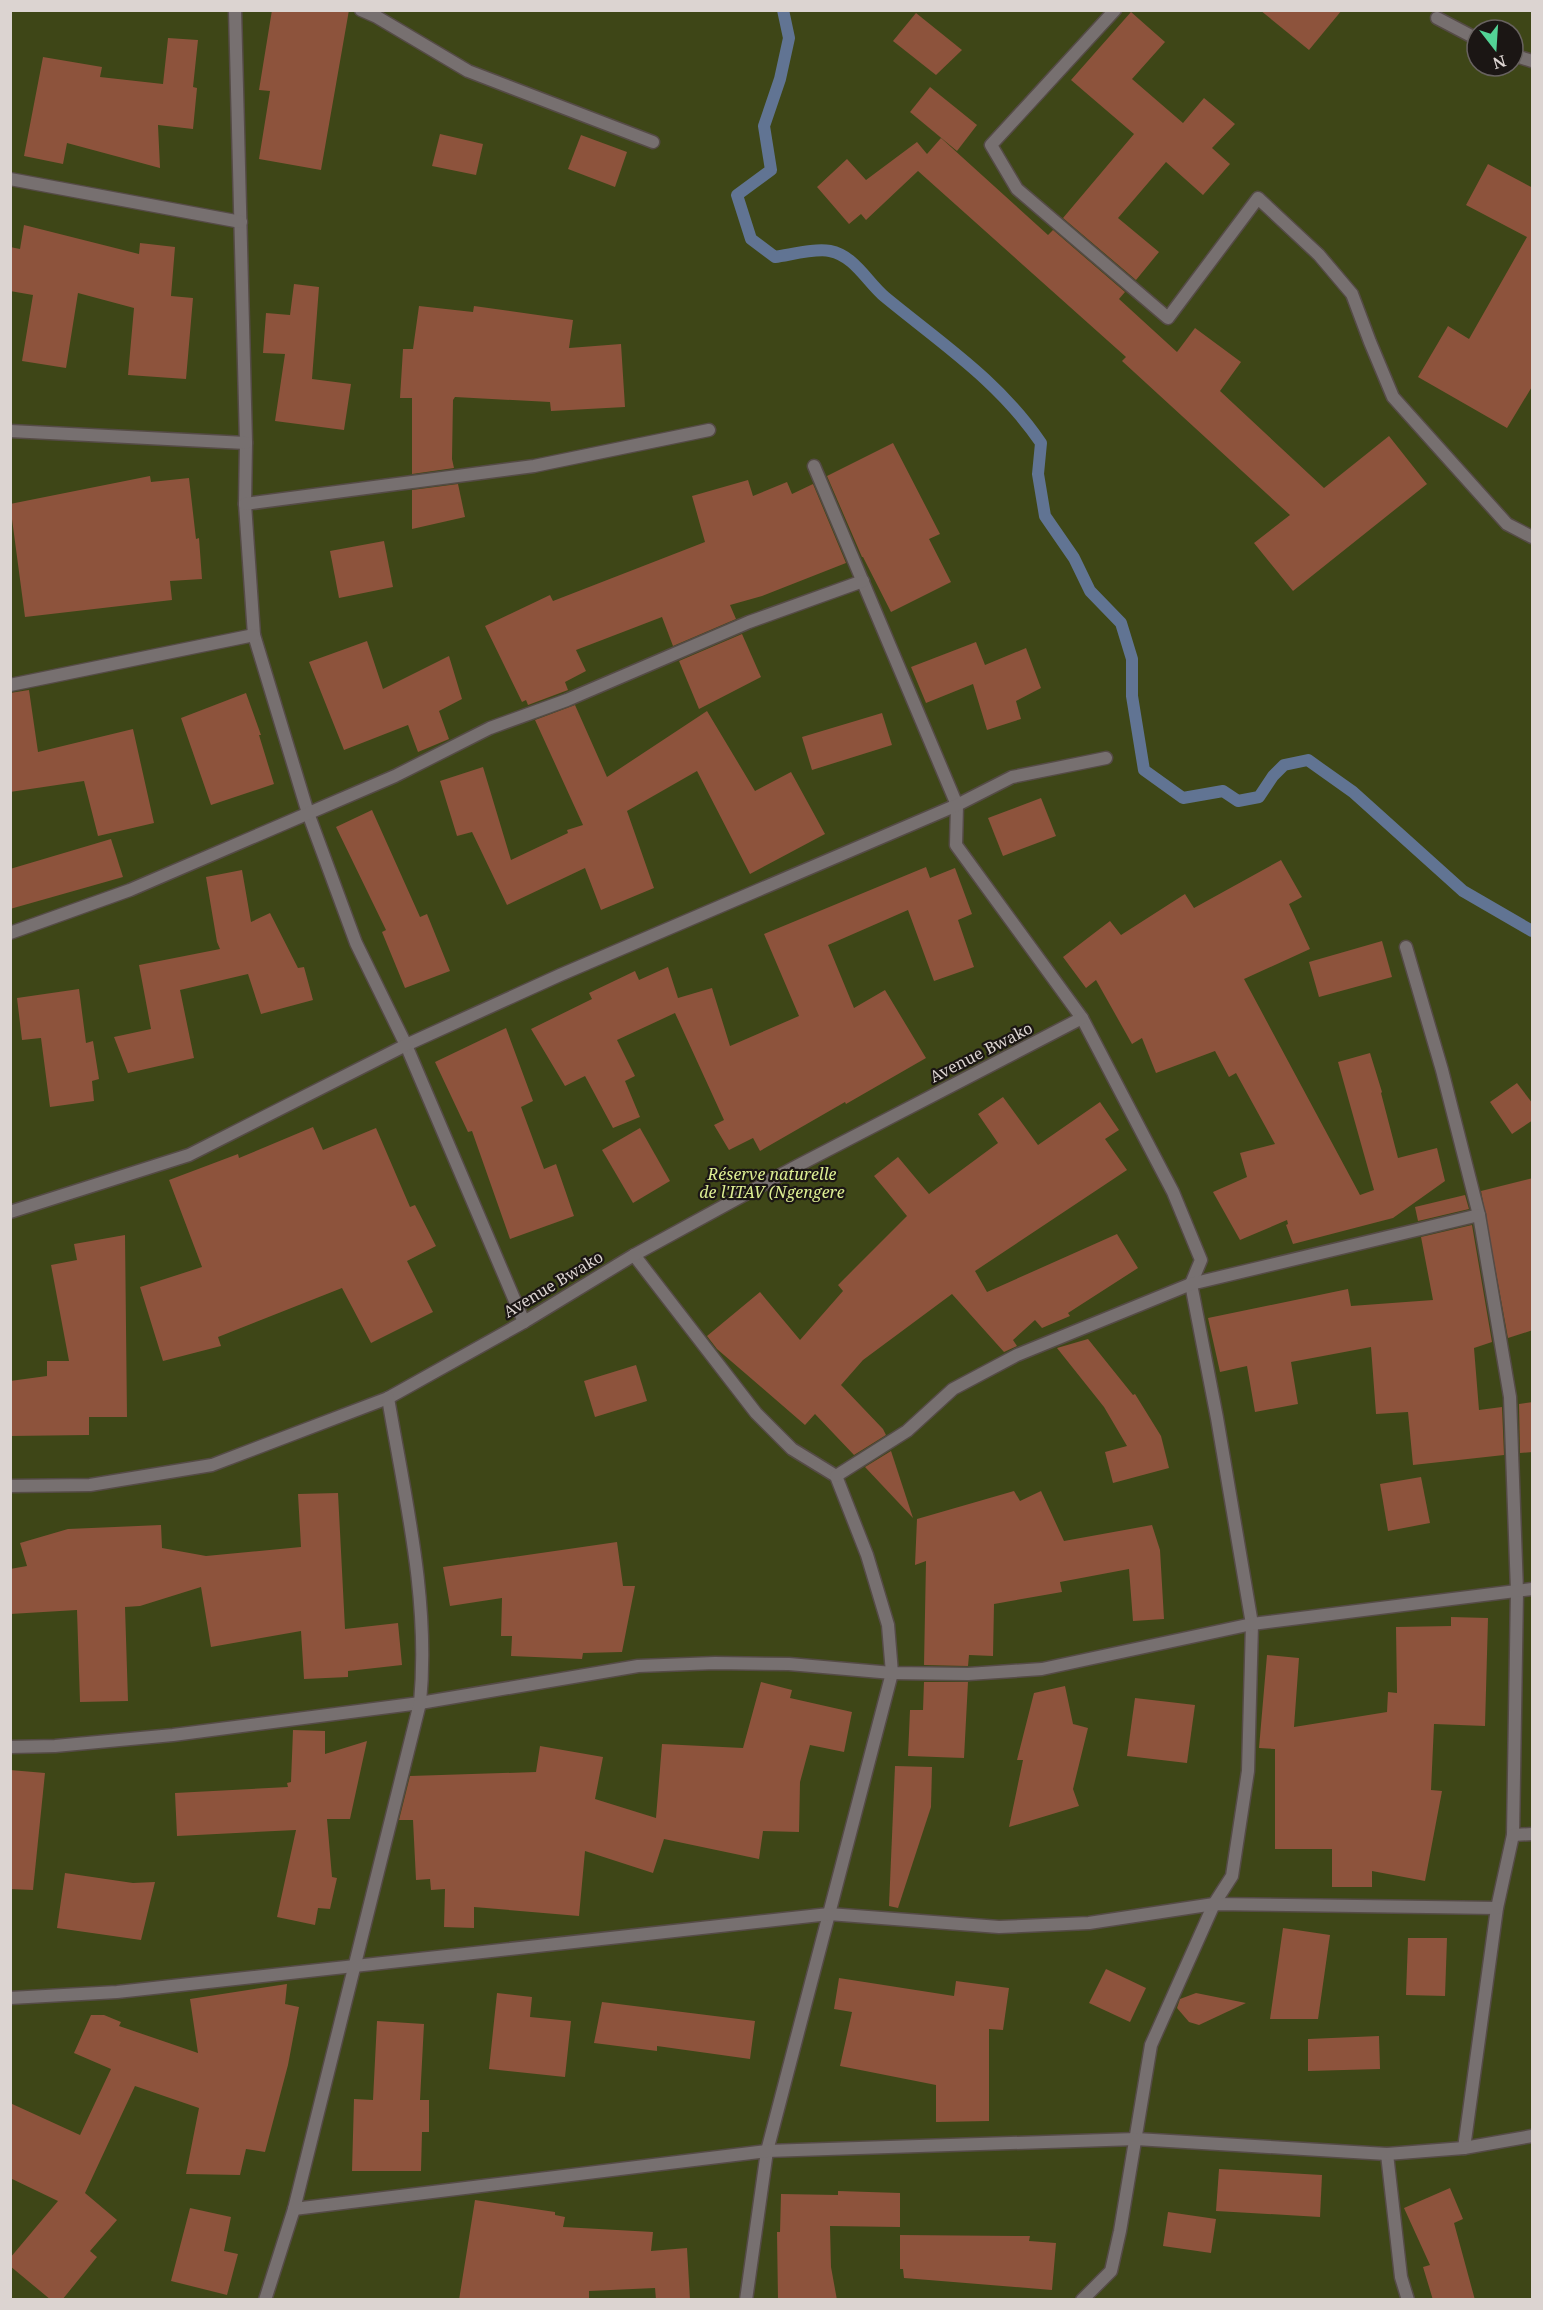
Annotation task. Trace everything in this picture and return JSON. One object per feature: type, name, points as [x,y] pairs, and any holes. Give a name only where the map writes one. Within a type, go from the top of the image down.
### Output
[{"type":"street","points":[[235,10],[246,443],[245,504],[254,635],[308,813],[356,943],[406,1045],[524,1322]]},
{"type":"street","points":[[361,10],[468,71],[653,142]]},
{"type":"street","points":[[1114,10],[991,145],[1017,189],[1168,318],[1258,198],[1319,255],[1352,294],[1393,397],[1507,524],[1533,537]]},
{"type":"street","points":[[1437,18],[1465,33]]},
{"type":"street","points":[[10,179],[241,222]]},
{"type":"street","points":[[245,504],[534,466],[709,430]]},
{"type":"street","points":[[10,431],[246,443]]},
{"type":"street","points":[[814,466],[957,805],[956,845],[1082,1018],[1173,1192],[1201,1260],[1191,1284],[1217,1418],[1252,1624],[1248,1771],[1232,1876],[1214,1904],[1152,2045],[1111,2271],[1082,2300]]},
{"type":"street","points":[[10,933],[130,890],[395,776],[490,728],[567,700],[749,622],[863,581]]},
{"type":"street","points":[[10,686],[254,635]]},
{"type":"street","points":[[10,1212],[189,1155],[406,1045],[560,975],[957,805],[1011,777],[1106,758]]},
{"type":"street","points":[[1406,947],[1442,1070],[1479,1215],[1510,1397],[1517,1591],[1513,1835],[1497,1908],[1464,2148]]},
{"type":"street","name":"Avenue Bwako","points":[[10,1486],[90,1485],[212,1466],[388,1398],[524,1322],[634,1255],[797,1166],[1082,1018]]},
{"type":"street","points":[[836,1476],[907,1431],[953,1389],[1017,1355],[1191,1284],[1479,1215]]},
{"type":"street","points":[[634,1255],[756,1413],[792,1449],[836,1476],[867,1556],[888,1624],[892,1673],[767,2151],[746,2300]]},
{"type":"street","points":[[265,2300],[294,2210],[420,1703],[423,1671],[418,1574],[388,1398]]},
{"type":"street","points":[[10,1747],[55,1746],[173,1735],[420,1703],[638,1666],[716,1663],[778,1664],[892,1673],[968,1674],[1042,1669],[1252,1624],[1533,1589]]},
{"type":"street","points":[[1513,1835],[1533,1834]]},
{"type":"street","points":[[10,1998],[117,1992],[829,1914],[999,1927],[1089,1923],[1214,1904],[1497,1908]]},
{"type":"street","points":[[294,2210],[767,2151],[1136,2139],[1387,2154],[1464,2148],[1533,2136]]},
{"type":"street","points":[[1387,2154],[1401,2277],[1408,2300]]},
{"type":"green space","name":"Réserve naturelle de l'ITAV (Ngengere","points":[[11,11],[1532,11],[1532,2299],[11,2299]]},
{"type":"building","points":[[272,10],[349,10],[321,170],[259,159],[270,91],[259,90]]},
{"type":"building","points":[[1260,10],[1342,10],[1309,50]]},
{"type":"building","points":[[1131,12],[1165,42],[1132,79],[1183,123],[1204,98],[1235,124],[1212,148],[1230,164],[1203,195],[1166,162],[1118,218],[1159,252],[1136,280],[1063,218],[1134,134],[1071,80]]},
{"type":"building","points":[[916,13],[962,50],[936,75],[893,41]]},
{"type":"building","points":[[168,38],[198,40],[193,87],[197,88],[193,129],[158,125],[160,168],[67,143],[63,164],[24,156],[43,57],[102,67],[100,77],[163,84]]},
{"type":"building","points":[[930,87],[977,125],[957,151],[910,112]]},
{"type":"building","points":[[440,134],[483,144],[476,175],[432,166]]},
{"type":"building","points":[[581,135],[627,152],[615,187],[568,169]]},
{"type":"building","points":[[941,138],[1048,235],[1053,230],[1125,292],[1119,299],[1177,352],[1195,328],[1241,362],[1220,391],[1324,488],[1389,436],[1427,484],[1293,591],[1254,543],[1290,515],[1122,361],[1126,357],[918,171],[866,220],[861,214],[849,224],[817,187],[847,159],[866,180],[917,142],[927,154]]},
{"type":"building","points":[[1488,164],[1533,188],[1533,385],[1507,428],[1418,377],[1448,326],[1469,339],[1527,237],[1466,205]]},
{"type":"building","points":[[24,225],[139,254],[140,243],[175,247],[171,296],[193,298],[186,379],[128,375],[134,308],[78,293],[66,368],[22,361],[33,295],[10,291],[10,247],[20,249]]},
{"type":"building","points":[[294,284],[319,287],[312,379],[351,384],[344,430],[275,421],[285,354],[263,353],[266,313],[290,315]]},
{"type":"building","points":[[419,306],[473,312],[474,306],[573,320],[569,348],[621,344],[625,407],[551,411],[550,402],[455,397],[453,400],[452,459],[454,468],[412,474],[412,398],[400,398],[403,349],[413,349]]},
{"type":"building","points":[[893,443],[940,534],[929,539],[951,582],[891,612],[862,557],[827,476]]},
{"type":"building","points":[[150,476],[151,482],[189,478],[196,539],[199,538],[202,579],[170,581],[172,600],[25,617],[10,504]]},
{"type":"building","points":[[748,480],[753,496],[787,482],[792,494],[813,484],[846,563],[762,596],[730,605],[736,619],[673,646],[662,617],[576,650],[586,671],[565,682],[568,690],[528,705],[526,700],[522,702],[485,626],[550,595],[553,601],[705,542],[692,496]]},
{"type":"building","points":[[458,484],[465,517],[412,529],[412,490]]},
{"type":"building","points":[[384,541],[393,587],[339,598],[330,551]]},
{"type":"building","points":[[742,634],[761,677],[699,709],[679,661]]},
{"type":"building","points":[[367,641],[383,689],[449,656],[462,699],[439,711],[449,739],[418,752],[408,725],[344,750],[309,662]]},
{"type":"building","points":[[976,642],[985,665],[1026,648],[1041,688],[1016,701],[1021,719],[987,730],[973,684],[926,703],[911,667]]},
{"type":"building","points":[[29,690],[38,752],[133,729],[154,823],[98,836],[84,781],[10,792],[10,693]]},
{"type":"building","points":[[246,693],[261,735],[259,735],[274,784],[211,805],[181,718]]},
{"type":"building","points":[[575,705],[607,777],[707,711],[755,791],[791,772],[825,834],[750,874],[697,771],[627,811],[654,888],[601,910],[585,868],[507,905],[472,832],[457,836],[440,781],[483,767],[511,860],[568,833],[567,830],[583,825],[535,720]]},
{"type":"building","points":[[882,713],[892,745],[812,770],[802,737]]},
{"type":"building","points":[[1041,798],[1056,836],[1003,856],[988,818]]},
{"type":"building","points":[[372,810],[420,917],[427,914],[450,971],[405,988],[382,932],[386,930],[336,827]]},
{"type":"building","points":[[111,839],[123,877],[10,909],[10,869]]},
{"type":"building","points":[[1281,860],[1302,897],[1289,904],[1310,949],[1244,979],[1360,1195],[1374,1190],[1338,1062],[1370,1053],[1398,1158],[1437,1148],[1445,1181],[1393,1218],[1293,1244],[1286,1225],[1287,1220],[1240,1240],[1213,1192],[1247,1177],[1240,1153],[1275,1144],[1236,1073],[1229,1077],[1215,1051],[1156,1073],[1142,1038],[1132,1044],[1096,980],[1086,988],[1063,957],[1110,921],[1121,935],[1185,894],[1194,908]]},
{"type":"building","points":[[926,867],[930,878],[955,868],[972,914],[958,920],[974,967],[934,981],[908,910],[828,945],[854,1008],[885,990],[926,1058],[760,1151],[753,1138],[729,1150],[714,1125],[724,1120],[675,1013],[617,1040],[635,1076],[625,1081],[640,1117],[613,1128],[585,1076],[565,1086],[531,1029],[592,999],[589,993],[635,971],[639,980],[668,967],[678,998],[712,988],[730,1046],[799,1016],[764,934]]},
{"type":"building","points":[[242,870],[251,922],[270,913],[298,968],[304,967],[313,1000],[261,1014],[248,974],[180,990],[194,1058],[128,1073],[114,1037],[151,1029],[139,965],[220,949],[206,877]]},
{"type":"building","points":[[1382,941],[1392,977],[1319,997],[1309,962]]},
{"type":"building","points":[[79,989],[86,1043],[93,1041],[99,1079],[92,1081],[94,1101],[50,1107],[41,1038],[22,1040],[17,998]]},
{"type":"building","points":[[506,1028],[533,1101],[521,1107],[544,1169],[556,1164],[574,1216],[510,1239],[472,1131],[468,1132],[435,1062]]},
{"type":"building","points":[[1517,1083],[1533,1104],[1533,1120],[1512,1134],[1490,1102]]},
{"type":"building","points":[[1003,1097],[1038,1145],[1100,1102],[1119,1130],[1105,1139],[1127,1170],[975,1271],[987,1292],[1117,1234],[1138,1268],[1068,1313],[1070,1316],[1042,1328],[1035,1320],[1013,1340],[1017,1346],[1004,1352],[952,1294],[863,1360],[841,1385],[886,1435],[854,1455],[815,1414],[805,1425],[717,1349],[707,1336],[760,1292],[800,1340],[843,1291],[838,1285],[907,1216],[874,1176],[898,1157],[929,1194],[998,1143],[978,1114]]},
{"type":"building","points":[[313,1127],[323,1150],[376,1128],[410,1207],[415,1205],[436,1246],[407,1261],[433,1312],[371,1343],[342,1288],[218,1337],[221,1346],[163,1361],[140,1287],[202,1267],[169,1180],[238,1154],[239,1158]]},
{"type":"building","points":[[640,1128],[670,1181],[633,1203],[602,1150]]},
{"type":"building","points":[[1533,1178],[1533,1330],[1508,1338],[1481,1191]]},
{"type":"building","points":[[1465,1195],[1469,1209],[1418,1221],[1415,1207]]},
{"type":"building","points":[[1472,1225],[1492,1342],[1474,1348],[1479,1410],[1502,1407],[1504,1455],[1413,1465],[1408,1412],[1376,1414],[1371,1347],[1291,1362],[1298,1404],[1255,1412],[1247,1366],[1220,1372],[1208,1318],[1348,1289],[1351,1306],[1433,1300],[1421,1237]]},
{"type":"building","points":[[125,1235],[127,1417],[89,1417],[89,1435],[10,1436],[10,1381],[47,1376],[47,1361],[69,1361],[51,1265],[77,1260],[74,1244]]},
{"type":"building","points":[[1088,1339],[1133,1395],[1135,1394],[1161,1436],[1169,1468],[1113,1483],[1105,1452],[1127,1446],[1104,1407],[1057,1348]]},
{"type":"building","points":[[636,1365],[647,1401],[595,1417],[584,1381]]},
{"type":"building","points":[[1533,1402],[1533,1452],[1520,1453],[1519,1404]]},
{"type":"building","points":[[891,1451],[913,1518],[865,1467]]},
{"type":"building","points":[[1421,1477],[1430,1523],[1388,1531],[1380,1484]]},
{"type":"building","points":[[1014,1491],[1020,1501],[1041,1491],[1064,1541],[1152,1525],[1160,1550],[1164,1619],[1133,1621],[1129,1569],[1060,1582],[1062,1592],[994,1604],[993,1656],[969,1655],[968,1666],[924,1665],[926,1561],[915,1565],[917,1519]]},
{"type":"building","points":[[338,1493],[345,1629],[398,1623],[402,1665],[348,1671],[348,1677],[304,1679],[301,1631],[211,1647],[201,1587],[140,1606],[125,1607],[128,1701],[80,1702],[77,1610],[10,1614],[10,1569],[27,1566],[20,1543],[68,1529],[161,1525],[162,1548],[206,1556],[301,1547],[298,1494]]},
{"type":"building","points":[[617,1542],[623,1586],[635,1586],[622,1652],[583,1653],[582,1659],[511,1656],[512,1636],[501,1636],[502,1598],[450,1606],[443,1567]]},
{"type":"building","points":[[1451,1617],[1488,1618],[1485,1726],[1434,1724],[1431,1790],[1442,1791],[1425,1881],[1372,1871],[1372,1887],[1332,1887],[1332,1849],[1275,1849],[1275,1749],[1259,1748],[1267,1655],[1299,1658],[1294,1727],[1387,1712],[1388,1692],[1397,1693],[1396,1627],[1451,1626]]},
{"type":"building","points":[[761,1682],[792,1690],[790,1698],[852,1712],[844,1752],[810,1745],[800,1782],[799,1832],[763,1831],[759,1859],[664,1839],[653,1873],[585,1851],[579,1916],[474,1907],[474,1928],[444,1927],[445,1889],[431,1890],[430,1879],[416,1880],[413,1820],[399,1820],[410,1776],[536,1772],[540,1746],[603,1757],[595,1799],[656,1818],[662,1744],[743,1748]]},
{"type":"building","points":[[924,1682],[968,1682],[964,1758],[908,1756],[910,1710],[923,1710]]},
{"type":"building","points":[[1065,1686],[1073,1724],[1088,1728],[1073,1789],[1079,1806],[1009,1827],[1023,1760],[1017,1760],[1034,1693]]},
{"type":"building","points":[[1135,1698],[1195,1705],[1187,1763],[1127,1756]]},
{"type":"building","points":[[293,1730],[325,1731],[325,1754],[367,1741],[350,1819],[327,1819],[332,1877],[337,1878],[330,1909],[318,1908],[315,1925],[277,1917],[296,1830],[177,1836],[175,1793],[288,1787],[287,1783],[291,1782]]},
{"type":"building","points":[[895,1766],[932,1767],[931,1807],[898,1908],[889,1906]]},
{"type":"building","points":[[10,1770],[45,1773],[33,1890],[10,1889]]},
{"type":"building","points":[[65,1873],[133,1883],[155,1882],[141,1940],[57,1928]]},
{"type":"building","points":[[1283,1928],[1330,1935],[1318,2019],[1270,2019]]},
{"type":"building","points":[[1408,1938],[1447,1938],[1445,1996],[1406,1995]]},
{"type":"building","points":[[1106,1969],[1146,1988],[1130,2022],[1089,2003]]},
{"type":"building","points":[[839,1978],[954,1996],[956,1981],[1009,1988],[1003,2030],[989,2029],[989,2121],[936,2122],[936,2085],[840,2066],[852,2012],[834,2009]]},
{"type":"building","points":[[287,1984],[285,2004],[299,2007],[288,2065],[265,2152],[246,2149],[240,2175],[186,2174],[199,2108],[135,2086],[85,2193],[117,2220],[90,2251],[97,2257],[62,2300],[51,2300],[10,2266],[10,2258],[58,2201],[10,2178],[10,2103],[80,2135],[111,2069],[74,2053],[91,2015],[104,2015],[121,2022],[119,2026],[198,2053],[190,1999]]},
{"type":"building","points":[[497,1993],[532,1997],[530,2017],[571,2021],[565,2077],[489,2069]]},
{"type":"building","points":[[1196,1993],[1246,2003],[1199,2025],[1189,2022],[1177,2008],[1180,1999]]},
{"type":"building","points":[[602,2002],[755,2021],[750,2059],[657,2046],[657,2051],[594,2043]]},
{"type":"building","points":[[377,2021],[424,2024],[420,2100],[429,2100],[429,2132],[422,2132],[421,2171],[352,2171],[354,2099],[373,2100]]},
{"type":"building","points":[[1379,2036],[1380,2069],[1308,2071],[1308,2039]]},
{"type":"building","points":[[1219,2169],[1322,2175],[1320,2217],[1216,2211]]},
{"type":"building","points":[[1450,2188],[1463,2219],[1454,2223],[1475,2300],[1433,2300],[1423,2267],[1430,2265],[1404,2208]]},
{"type":"building","points":[[838,2191],[900,2193],[900,2227],[830,2226],[831,2267],[837,2300],[778,2300],[777,2232],[780,2232],[781,2194],[838,2195]]},
{"type":"building","points":[[475,2200],[555,2212],[555,2215],[565,2217],[563,2227],[653,2232],[651,2251],[687,2248],[690,2300],[656,2300],[655,2288],[589,2291],[589,2300],[459,2300]]},
{"type":"building","points":[[190,2208],[231,2217],[224,2251],[238,2254],[227,2295],[171,2281]]},
{"type":"building","points":[[1168,2212],[1216,2219],[1211,2253],[1163,2246]]},
{"type":"building","points":[[900,2235],[1030,2236],[1029,2241],[1056,2243],[1052,2290],[904,2278],[903,2269],[900,2269]]},
{"type":"waterway","points":[[783,10],[789,38],[780,79],[764,126],[771,170],[737,195],[751,239],[775,257],[824,250],[847,258],[878,291],[969,364],[1025,421],[1041,443],[1038,474],[1045,516],[1074,558],[1090,591],[1121,623],[1132,659],[1132,696],[1144,770],[1183,798],[1223,791],[1238,801],[1259,797],[1273,776],[1284,765],[1308,760],[1353,792],[1463,891],[1532,931]]}]
